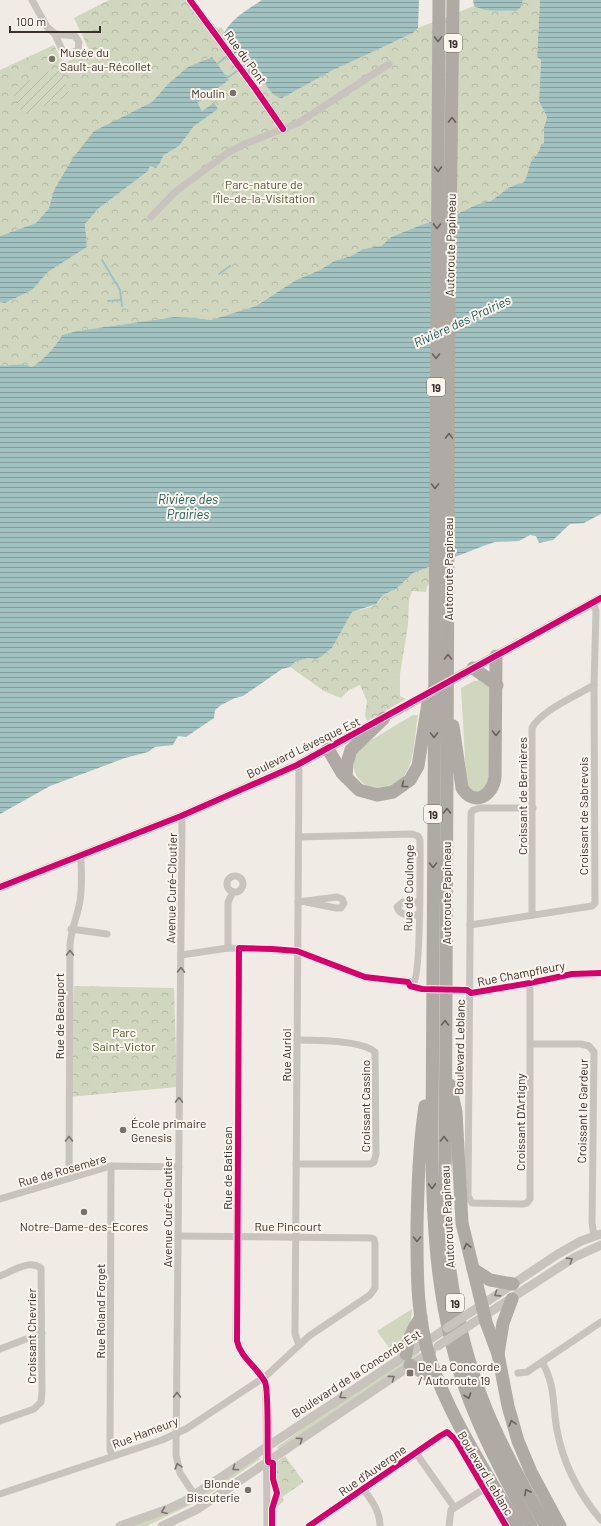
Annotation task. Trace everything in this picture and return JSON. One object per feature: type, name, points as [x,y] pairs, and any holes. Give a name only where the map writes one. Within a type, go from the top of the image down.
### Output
[{"type":"highway","name":"Autoroute Papineau","points":[[439,0],[444,187],[448,587],[439,1062],[433,1219],[437,1268],[447,1324],[459,1369],[479,1425],[500,1470],[531,1526]]},
{"type":"highway","name":"Autoroute Papineau","points":[[453,0],[444,187],[434,668],[439,1062],[445,1220],[450,1272],[458,1317],[471,1367],[491,1420],[512,1465],[546,1526]]},
{"type":"highway","points":[[447,696],[458,755],[462,788],[469,795],[480,797],[489,793],[495,783],[497,685],[496,656]]},
{"type":"highway","points":[[328,749],[342,773],[359,790],[378,795],[397,790],[410,780],[419,761],[434,668]]},
{"type":"highway","points":[[473,668],[497,685]]},
{"type":"highway","points":[[346,777],[347,763],[351,750],[384,718]]},
{"type":"highway","points":[[439,1062],[456,1112],[461,1218],[473,1269],[480,1315],[498,1354],[508,1406],[519,1445],[533,1477],[560,1526]]},
{"type":"highway","points":[[439,1062],[419,1144],[417,1265],[421,1317],[432,1344],[439,1381],[459,1423],[517,1526]]},
{"type":"highway","points":[[473,1269],[490,1280],[512,1284]]},
{"type":"highway","points":[[498,1354],[503,1323],[512,1299]]},
{"type":"highway","points":[[421,1317],[414,1327],[407,1344],[408,1359],[439,1381]]},
{"type":"street","points":[[32,0],[47,27],[55,34]]},
{"type":"street","name":"Rue du Pont","points":[[192,1],[254,86],[283,129]]},
{"type":"street","points":[[151,216],[175,192],[212,163],[233,150],[298,123],[389,64]]},
{"type":"street","name":"Boulevard Lévesque Est","points":[[0,887],[81,857],[181,816],[297,765],[597,600]]},
{"type":"street","name":"Croissant de Sabrevois","points":[[470,925],[592,906],[595,903],[598,834],[594,685],[597,600]]},
{"type":"street","name":"Croissant de Bernières","points":[[532,916],[532,728],[535,722],[594,685]]},
{"type":"street","name":"Rue Auriol","points":[[297,765],[299,770],[295,1334],[299,1345]]},
{"type":"street","name":"Boulevard Leblanc","points":[[471,1202],[469,1200],[468,1188],[471,993],[471,811],[480,808],[533,808]]},
{"type":"street","name":"Avenue Curé-Cloutier","points":[[181,816],[176,1434],[177,1466],[202,1506]]},
{"type":"street","name":"Rue de Coulonge","points":[[298,837],[417,835],[420,840],[417,977],[414,982],[365,977],[298,951]]},
{"type":"street","name":"Rue de Beauport","points":[[69,1178],[71,929],[79,907],[81,892],[81,857]]},
{"type":"street","points":[[228,948],[228,902],[233,892]]},
{"type":"street","points":[[298,902],[306,902]]},
{"type":"street","points":[[419,902],[403,902],[397,907],[398,911],[402,914],[419,915]]},
{"type":"street","points":[[71,929],[107,934]]},
{"type":"street","points":[[181,955],[228,948],[272,948],[298,951]]},
{"type":"street","name":"Rue de Batiscan","points":[[239,948],[237,1341],[240,1351],[263,1379]]},
{"type":"street","name":"Rue Champfleury","points":[[471,993],[572,974],[601,972]]},
{"type":"street","name":"Croissant D'Artigny","points":[[471,1202],[523,1204],[530,1200],[530,983]]},
{"type":"street","name":"Croissant Cassino","points":[[296,1164],[370,1164],[375,1160],[376,1147],[375,1050],[334,1040],[297,1040]]},
{"type":"street","name":"Croissant le Gardeur","points":[[531,1044],[582,1044],[589,1046],[594,1052],[592,1223],[597,1235]]},
{"type":"street","name":"Rue de Rosemère","points":[[0,1199],[111,1166],[178,1167]]},
{"type":"street","name":"Rue Roland Forget","points":[[111,1166],[110,1450],[112,1456]]},
{"type":"street","name":"Boulevard de la Concorde Est","points":[[480,1315],[512,1284],[571,1247],[597,1235]]},
{"type":"street","name":"Rue Pincourt","points":[[178,1236],[365,1237],[374,1239]]},
{"type":"street","name":"Rue Hameury","points":[[0,1494],[176,1434],[263,1379],[299,1345],[374,1291],[374,1239]]},
{"type":"street","name":"Boulevard de la Concorde Est","points":[[120,1526],[171,1508],[194,1495],[267,1446],[432,1344],[480,1315],[512,1299],[575,1257],[601,1245]]},
{"type":"street","name":"Croissant Chevrier","points":[[0,1276],[29,1264],[36,1264],[41,1268],[42,1333],[41,1402],[34,1409],[0,1421]]},
{"type":"street","name":"Boulevard de la Concorde Est","points":[[432,1344],[471,1312],[480,1315]]},
{"type":"street","points":[[518,1373],[527,1372],[601,1322]]},
{"type":"street","points":[[0,1349],[42,1333]]},
{"type":"street","name":"Boulevard de la Concorde Est","points":[[162,1526],[202,1506],[268,1462],[408,1359]]},
{"type":"street","points":[[542,1362],[550,1377],[553,1387],[556,1425],[565,1458],[583,1496],[601,1520]]},
{"type":"street","points":[[263,1379],[266,1386],[268,1462],[267,1526]]},
{"type":"street","name":"Boulevard Leblanc","points":[[448,1432],[455,1439],[506,1526]]},
{"type":"street","name":"Rue d'Auvergne","points":[[309,1526],[448,1432]]},
{"type":"street","points":[[416,1453],[454,1507]]},
{"type":"street","points":[[363,1489],[378,1510],[380,1526]]},
{"type":"street","points":[[449,1526],[450,1512],[454,1507],[484,1489]]},
{"type":"green space","name":"Parc-nature de l'Île-de-la-Visitation","points":[[109,0],[185,0],[202,23],[209,19],[218,29],[221,27],[226,34],[222,37],[228,38],[234,48],[232,50],[234,54],[237,52],[245,62],[242,64],[250,69],[250,75],[257,71],[259,74],[253,79],[257,83],[262,80],[272,93],[286,95],[354,59],[413,33],[418,28],[474,6],[484,10],[516,11],[523,0],[540,0],[537,57],[541,60],[539,101],[547,117],[545,122],[544,143],[541,144],[538,153],[530,164],[524,182],[521,185],[517,184],[508,188],[491,201],[478,204],[457,214],[421,225],[391,237],[381,246],[363,249],[351,256],[334,261],[320,270],[296,280],[256,306],[211,320],[174,317],[77,331],[62,335],[49,353],[32,367],[23,364],[0,366],[0,302],[5,303],[32,290],[48,272],[87,247],[85,224],[98,209],[148,171],[150,166],[160,163],[164,155],[179,146],[193,126],[204,118],[202,111],[196,103],[229,80],[211,57],[188,68],[169,83],[152,102],[94,131],[54,190],[49,208],[36,223],[0,236],[0,70],[54,45],[63,63],[90,52],[74,18]]},
{"type":"green space","points":[[58,67],[70,95],[23,115],[11,89]]},
{"type":"green space","points":[[429,566],[429,584],[426,592],[412,591],[409,600],[408,625],[400,674],[382,676],[382,685],[400,685],[400,696],[406,699],[367,721],[365,715],[367,701],[360,685],[349,690],[341,698],[324,691],[290,667],[295,662],[322,656],[332,648],[352,612],[371,607],[380,600],[383,595],[396,589],[413,573]]},
{"type":"green space","points":[[400,674],[400,685],[382,685],[382,675]]},
{"type":"green space","points":[[481,680],[490,688],[489,782],[484,790],[476,792],[469,788],[466,775],[461,688],[474,681]]},
{"type":"green space","points":[[413,715],[418,715],[413,749],[408,769],[399,781],[388,788],[377,789],[367,786],[359,779],[354,769],[354,758],[361,746]]},
{"type":"green space","name":"Parc Saint-Victor","points":[[74,986],[174,988],[177,1087],[69,1097]]},
{"type":"green space","points":[[412,1309],[407,1333],[393,1353],[377,1331]]},
{"type":"green space","points":[[418,1351],[420,1353],[372,1388],[279,1450],[277,1447],[326,1412]]},
{"type":"green space","points":[[258,1456],[260,1459],[205,1497],[203,1494]]},
{"type":"green space","points":[[285,1456],[304,1482],[282,1497],[284,1501],[274,1509],[278,1492],[275,1480],[275,1463]]},
{"type":"green space","points":[[190,1501],[192,1504],[147,1526],[131,1526]]},
{"type":"water","points":[[262,0],[419,0],[418,28],[413,33],[333,70],[282,98],[273,94],[262,80],[257,83],[253,79],[259,74],[257,71],[250,75],[247,71],[250,69],[248,67],[245,69],[242,64],[245,62],[238,52],[234,54],[231,50],[234,47],[228,39],[224,41],[222,37],[226,35],[224,33],[236,18]]},
{"type":"water","points":[[473,0],[523,0],[521,7],[516,11],[494,11],[484,10],[474,6]]},
{"type":"water","name":"Rivière des Prairies","points":[[540,0],[601,0],[601,514],[584,523],[570,524],[553,540],[539,543],[536,536],[530,535],[519,541],[495,542],[413,573],[396,589],[383,595],[376,604],[352,612],[332,648],[322,656],[316,659],[308,658],[295,662],[290,667],[282,669],[243,696],[221,705],[215,710],[214,718],[186,737],[178,736],[173,745],[155,747],[148,752],[125,758],[50,786],[0,814],[0,366],[23,364],[32,367],[49,353],[62,335],[77,331],[174,317],[211,320],[256,306],[296,280],[320,270],[334,261],[351,256],[363,249],[381,246],[391,237],[421,225],[457,214],[478,204],[491,201],[508,188],[523,183],[531,162],[538,153],[541,144],[544,143],[544,127],[547,117],[539,101],[541,60],[537,57]]},
{"type":"water","points":[[212,57],[229,80],[197,103],[202,111],[214,103],[218,109],[194,126],[179,146],[164,155],[156,168],[150,166],[148,171],[98,209],[85,224],[87,247],[48,272],[32,290],[5,303],[0,302],[0,236],[36,223],[49,208],[54,190],[73,158],[94,131],[152,102],[169,83],[188,67]]},
{"type":"waterway","points":[[217,64],[233,52]]},
{"type":"waterway","points":[[227,78],[244,66]]},
{"type":"waterway","points":[[102,260],[120,290],[122,306]]},
{"type":"waterway","points":[[219,274],[230,266]]},
{"type":"waterway","points":[[108,301],[121,300]]},
{"type":"cycle path","points":[[190,0],[283,129]]},
{"type":"cycle path","points":[[0,887],[181,816],[297,765],[601,598]]},
{"type":"cycle path","points":[[272,1526],[272,1509],[277,1493],[273,1479],[273,1463],[268,1462],[266,1387],[262,1377],[245,1357],[237,1341],[239,948],[297,951],[365,977],[408,982],[410,986],[422,989],[467,990],[471,993],[572,974],[601,973]]},
{"type":"cycle path","points":[[309,1526],[447,1432],[455,1439],[506,1526]]},
{"type":"place","name":"Musée du Sault-au-Récollet","points":[[52,59]]},
{"type":"place","name":"Moulin","points":[[233,93]]},
{"type":"place","name":"École primaire Genesis","points":[[123,1130]]},
{"type":"place","name":"Notre-Dame-des-Ecores","points":[[84,1212]]},
{"type":"place","name":"De La Concorde / Autoroute 19","points":[[410,1373]]},
{"type":"place","name":"Blonde Biscuterie","points":[[248,1490]]}]
